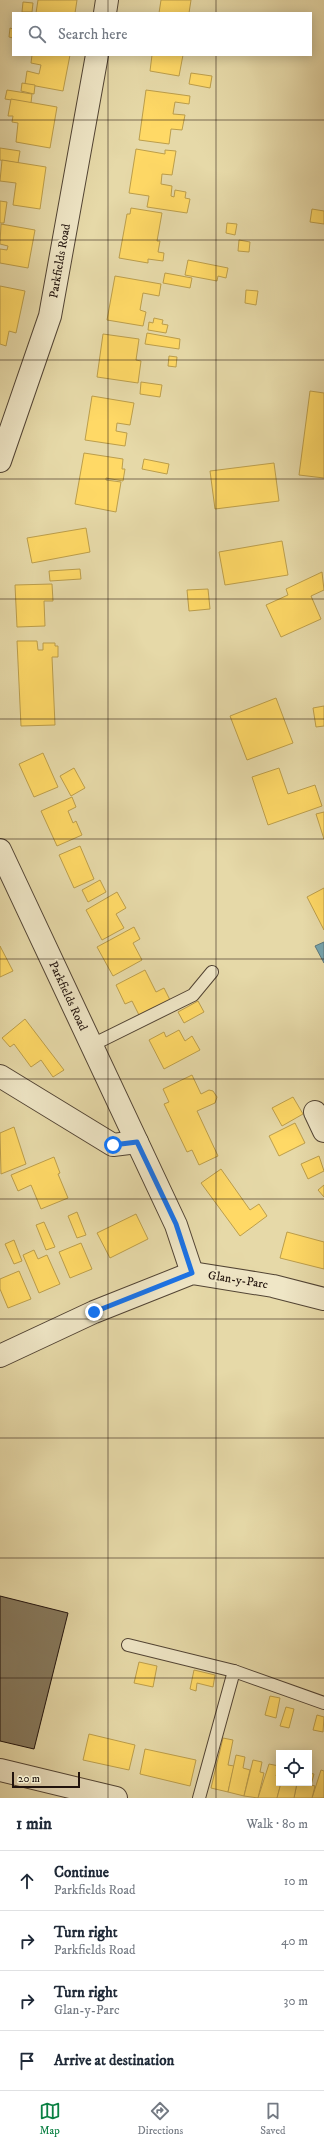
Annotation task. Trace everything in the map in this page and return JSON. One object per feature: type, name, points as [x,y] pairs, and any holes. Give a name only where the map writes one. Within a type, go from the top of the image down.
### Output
[{"type":"street","points":[[105,12],[107,0]]},
{"type":"street","name":"Parkfields Road","points":[[0,461],[50,316],[97,56]]},
{"type":"street","name":"Parkfields Road","points":[[0,850],[176,1224],[192,1273]]},
{"type":"street","points":[[0,1076],[113,1145],[137,1142]]},
{"type":"street","points":[[315,1112],[324,1132]]},
{"type":"street","name":"Glan-y-Parc","points":[[0,1356],[94,1312],[192,1273],[273,1286],[324,1299]]},
{"type":"street","points":[[0,1770],[116,1798]]},
{"type":"lane","points":[[92,1045],[193,995],[212,972]]},
{"type":"lane","points":[[128,1645],[234,1672],[324,1703]]},
{"type":"lane","points":[[199,1798],[234,1672]]},
{"type":"building: Homes","points":[[38,0],[77,0],[75,12],[36,12]]},
{"type":"building: Homes","points":[[161,0],[191,0],[189,12],[159,12]]},
{"type":"building: Homes","points":[[23,2],[33,3],[32,12],[22,12]]},
{"type":"building: Homes","points":[[10,28],[12,29],[12,38],[9,37]]},
{"type":"building: Homes","points":[[32,56],[70,56],[63,91],[25,84],[27,71],[39,74],[41,65],[31,63]]},
{"type":"building: Homes","points":[[152,56],[183,56],[179,76],[150,71]]},
{"type":"building: Homes","points":[[191,73],[212,76],[210,88],[189,84]]},
{"type":"building: Homes","points":[[22,83],[35,85],[34,94],[21,91]]},
{"type":"building: Homes","points":[[7,90],[32,94],[31,103],[5,99]]},
{"type":"building: Homes","points":[[146,90],[190,96],[189,104],[175,102],[173,114],[185,115],[182,130],[171,129],[169,144],[139,140]]},
{"type":"building: Homes","points":[[11,99],[57,107],[50,148],[16,142],[18,123],[12,122],[13,116],[8,116]]},
{"type":"building: Homes","points":[[0,148],[20,151],[18,163],[0,160]]},
{"type":"building: Homes","points":[[136,149],[165,154],[165,150],[176,151],[172,175],[162,174],[161,184],[172,186],[171,196],[174,197],[175,190],[186,192],[185,198],[190,199],[187,213],[147,207],[149,196],[129,193]]},
{"type":"building: Homes","points":[[2,160],[46,167],[40,209],[13,205],[16,183],[0,181]]},
{"type":"building: Homes","points":[[0,201],[7,202],[4,223],[0,223]]},
{"type":"building: Homes","points":[[131,208],[162,213],[157,241],[160,241],[158,252],[164,253],[163,261],[148,259],[148,263],[119,258],[127,214],[130,214]]},
{"type":"building: Homes","points":[[312,209],[324,211],[324,224],[310,222]]},
{"type":"building: Homes","points":[[227,223],[237,224],[235,235],[226,233]]},
{"type":"building: Homes","points":[[1,224],[35,230],[28,268],[0,263],[0,249],[7,250],[8,246],[0,244]]},
{"type":"building: Homes","points":[[239,240],[250,242],[249,252],[238,251]]},
{"type":"building: Homes","points":[[188,260],[228,268],[226,278],[218,276],[217,281],[185,275]]},
{"type":"building: Homes","points":[[165,273],[192,278],[190,288],[163,283]]},
{"type":"building: Homes","points":[[115,276],[161,284],[159,296],[143,293],[140,310],[146,312],[143,326],[107,320]]},
{"type":"building: Homes","points":[[0,286],[25,291],[16,333],[9,331],[6,346],[0,344]]},
{"type":"building: Homes","points":[[246,290],[258,291],[256,305],[245,303]]},
{"type":"building: Homes","points":[[154,318],[163,320],[162,324],[168,325],[166,333],[148,330],[149,322],[153,323]]},
{"type":"building: Homes","points":[[147,333],[180,339],[179,349],[145,344]]},
{"type":"building: Homes","points":[[103,334],[139,339],[136,360],[141,361],[138,383],[97,377]]},
{"type":"building: Homes","points":[[169,356],[177,357],[176,367],[168,366]]},
{"type":"building: Homes","points":[[141,382],[162,385],[160,397],[140,394]]},
{"type":"building: Homes","points":[[310,391],[324,393],[324,478],[299,475]]},
{"type":"building: Homes","points":[[92,396],[134,403],[130,425],[117,423],[116,431],[127,433],[125,446],[85,440]]},
{"type":"building: Homes","points":[[84,453],[123,459],[122,469],[125,469],[123,481],[106,478],[106,480],[121,482],[116,512],[75,504]]},
{"type":"building: Homes","points":[[144,459],[169,464],[167,474],[142,469]]},
{"type":"building: Homes","points":[[274,463],[279,501],[215,509],[210,471]]},
{"type":"building: Homes","points":[[86,528],[90,552],[32,563],[27,538]]},
{"type":"building: Homes","points":[[282,541],[288,575],[225,585],[219,552]]},
{"type":"building: Homes","points":[[80,569],[81,579],[50,581],[49,571]]},
{"type":"building: Homes","points":[[322,572],[324,590],[311,596],[321,619],[281,637],[266,605],[288,595],[286,589]]},
{"type":"building: Homes","points":[[52,584],[53,601],[44,601],[45,626],[17,627],[15,585]]},
{"type":"building: Homes","points":[[208,589],[210,609],[189,611],[187,590]]},
{"type":"building: Homes","points":[[17,641],[37,641],[38,650],[43,650],[43,643],[55,643],[55,646],[58,646],[58,657],[52,657],[55,725],[21,726]]},
{"type":"building: Homes","points":[[276,698],[293,743],[247,760],[230,716]]},
{"type":"building: Homes","points":[[324,706],[324,726],[316,727],[313,708]]},
{"type":"building: Homes","points":[[43,753],[58,787],[34,797],[19,764]]},
{"type":"building: Homes","points":[[74,768],[85,788],[71,796],[60,776]]},
{"type":"building: Homes","points":[[279,768],[288,794],[315,785],[322,806],[268,825],[252,777]]},
{"type":"building: Homes","points":[[72,797],[76,807],[68,811],[73,823],[76,821],[82,835],[57,846],[41,811]]},
{"type":"building: Homes","points":[[324,812],[324,839],[316,814]]},
{"type":"building: Homes","points":[[80,846],[94,879],[74,888],[59,855]]},
{"type":"building: Homes","points":[[100,880],[106,892],[88,902],[82,890]]},
{"type":"building: Homes","points":[[324,888],[324,930],[307,897]]},
{"type":"building: Homes","points":[[117,892],[126,908],[116,914],[124,928],[102,940],[86,910]]},
{"type":"building: Homes","points":[[134,927],[140,939],[133,943],[142,960],[113,976],[97,947]]},
{"type":"building: Homes","points":[[0,946],[13,971],[0,977]]},
{"type":"building: Homes","points":[[145,970],[156,992],[164,988],[170,1000],[139,1015],[132,1001],[125,1004],[116,985]]},
{"type":"building: Homes","points":[[198,1001],[204,1012],[184,1023],[178,1012]]},
{"type":"building: Homes","points":[[25,1019],[64,1070],[53,1077],[41,1060],[31,1067],[14,1044],[10,1047],[2,1038]]},
{"type":"building: Homes","points":[[179,1030],[185,1041],[192,1036],[200,1050],[164,1069],[149,1040],[164,1032],[166,1037]]},
{"type":"building: Homes","points":[[192,1075],[201,1094],[209,1090],[213,1091],[217,1097],[215,1103],[197,1111],[218,1156],[199,1165],[192,1150],[187,1152],[164,1104],[169,1102],[163,1089]]},
{"type":"building: Homes","points":[[293,1097],[303,1114],[282,1126],[272,1108]]},
{"type":"building: Homes","points":[[295,1123],[305,1143],[279,1156],[269,1136]]},
{"type":"building: Homes","points":[[14,1127],[26,1164],[1,1174],[0,1133]]},
{"type":"building: Homes","points":[[319,1156],[324,1171],[308,1179],[301,1164]]},
{"type":"building: Homes","points":[[54,1157],[60,1173],[58,1174],[68,1198],[41,1209],[31,1185],[18,1191],[11,1175]]},
{"type":"building: Homes","points":[[221,1169],[250,1210],[259,1204],[267,1216],[240,1236],[201,1183]]},
{"type":"building: Homes","points":[[324,1185],[324,1197],[318,1190]]},
{"type":"building: Homes","points":[[77,1212],[86,1235],[77,1238],[68,1216]]},
{"type":"building: Homes","points":[[136,1214],[148,1239],[110,1258],[97,1233]]},
{"type":"building: Homes","points":[[44,1222],[55,1247],[46,1250],[36,1225]]},
{"type":"building: Homes","points":[[287,1232],[324,1242],[324,1269],[280,1258]]},
{"type":"building: Homes","points":[[14,1240],[22,1261],[14,1264],[5,1244]]},
{"type":"building: Homes","points":[[81,1243],[92,1269],[70,1278],[59,1252]]},
{"type":"building: Homes","points":[[34,1250],[38,1259],[47,1255],[60,1284],[39,1293],[23,1255]]},
{"type":"building: Homes","points":[[19,1271],[31,1299],[8,1308],[0,1289],[0,1279]]},
{"type":"building: Homes","points":[[139,1662],[157,1666],[153,1687],[134,1683]]},
{"type":"building: Homes","points":[[194,1670],[215,1675],[213,1687],[197,1683],[196,1691],[190,1689]]},
{"type":"building: Homes","points":[[270,1696],[280,1698],[276,1718],[265,1715]]},
{"type":"building: Homes","points":[[286,1707],[294,1709],[289,1728],[280,1726]]},
{"type":"building: Homes","points":[[317,1715],[324,1717],[323,1732],[313,1730]]},
{"type":"building: Homes","points":[[89,1734],[135,1745],[129,1770],[83,1760]]},
{"type":"building: Homes","points":[[223,1738],[233,1740],[228,1765],[234,1766],[228,1792],[211,1788]]},
{"type":"building: Homes","points":[[145,1749],[196,1760],[190,1786],[140,1774]]},
{"type":"building: Homes","points":[[236,1755],[245,1757],[243,1768],[250,1770],[244,1796],[228,1792]]},
{"type":"building: Homes","points":[[253,1760],[262,1762],[260,1772],[264,1773],[258,1798],[244,1796]]},
{"type":"building: Homes","points":[[269,1764],[276,1765],[276,1786],[280,1786],[277,1798],[258,1798]]},
{"type":"building: Homes","points":[[321,1770],[324,1771],[324,1798],[312,1798]]},
{"type":"building: Homes","points":[[280,1786],[296,1786],[294,1798],[277,1798]]},
{"type":"building: Homes","points":[[296,1786],[315,1786],[312,1798],[294,1798]]},
{"type":"building: Public","points":[[324,942],[324,963],[315,946]]},
{"type":"building: Other","points":[[0,1596],[68,1613],[34,1749],[0,1741]]},
{"type":"route","points":[[94,1312],[192,1273],[176,1224],[137,1142],[113,1145]]}]
